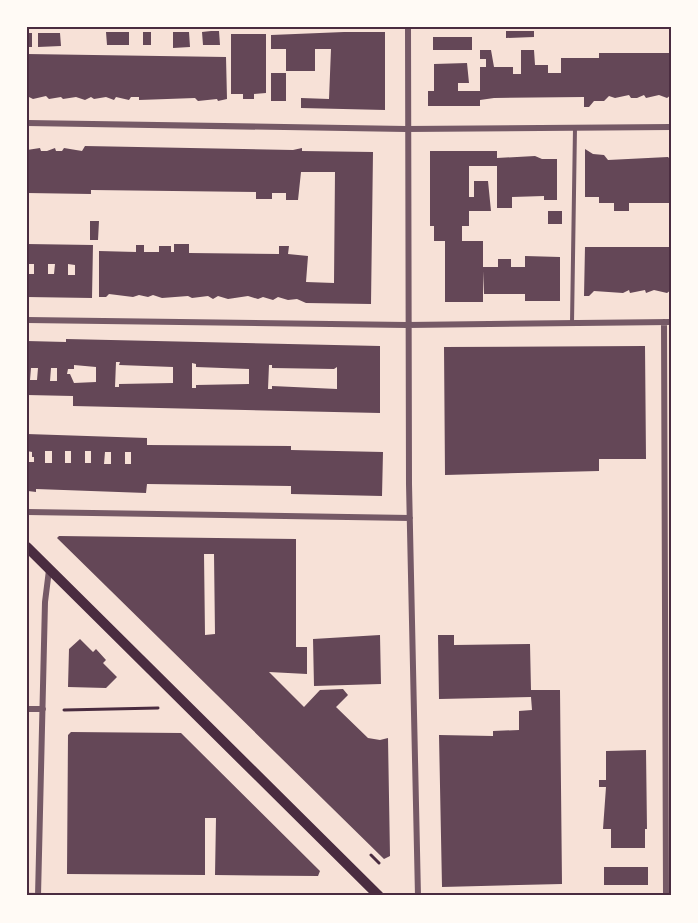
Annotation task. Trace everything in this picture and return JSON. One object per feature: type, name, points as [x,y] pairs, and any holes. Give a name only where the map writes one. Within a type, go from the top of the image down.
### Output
[{"type":"main road","points":[[27,547],[379,896]]},
{"type":"street","points":[[408,27],[407,325],[418,896]]},
{"type":"street","points":[[27,123],[406,129],[671,127]]},
{"type":"street","points":[[27,320],[407,325],[667,322],[669,713],[666,896]]},
{"type":"street","points":[[27,512],[410,519]]},
{"type":"street","points":[[38,896],[45,602],[49,569]]},
{"type":"street","points":[[27,709],[43,709]]},
{"type":"lane","points":[[572,323],[575,128]]},
{"type":"path","points":[[64,710],[158,708]]},
{"type":"path","points":[[371,855],[379,863]]},
{"type":"building","points":[[219,31],[220,45],[203,45],[202,32]]},
{"type":"building","points":[[506,31],[534,31],[534,37],[506,38]]},
{"type":"building","points":[[106,32],[129,32],[129,45],[107,45]]},
{"type":"building","points":[[143,32],[151,32],[151,45],[143,45]]},
{"type":"building","points":[[173,32],[189,32],[190,47],[173,48]]},
{"type":"building","points":[[385,32],[385,110],[301,108],[301,98],[329,99],[331,49],[315,49],[315,71],[286,71],[286,49],[271,49],[271,35]]},
{"type":"building","points":[[27,33],[32,33],[32,47],[27,47]]},
{"type":"building","points":[[38,33],[60,33],[61,46],[38,47]]},
{"type":"building","points":[[231,34],[266,34],[266,93],[254,94],[254,99],[243,99],[243,94],[231,94]]},
{"type":"building","points":[[433,37],[472,37],[472,50],[433,50]]},
{"type":"building","points":[[480,50],[491,50],[494,67],[513,67],[513,74],[521,74],[521,50],[534,50],[535,65],[548,65],[548,73],[561,73],[561,58],[599,58],[599,53],[671,53],[671,95],[667,98],[659,95],[646,98],[644,95],[637,98],[631,98],[629,95],[615,98],[609,96],[604,101],[594,101],[589,107],[584,107],[584,97],[494,98],[480,100],[480,106],[428,106],[428,91],[434,91],[434,64],[467,63],[469,83],[458,83],[458,91],[480,91],[480,67],[486,67],[486,59],[480,59]]},
{"type":"building","points":[[27,54],[226,57],[227,99],[218,101],[217,99],[198,101],[195,98],[139,100],[139,97],[131,97],[129,100],[116,97],[114,100],[106,97],[94,99],[91,97],[85,100],[76,97],[49,99],[46,96],[33,99],[27,96]]},
{"type":"building","points":[[271,73],[286,73],[286,101],[271,101]]},
{"type":"building","points":[[85,146],[293,150],[302,148],[302,151],[373,152],[371,304],[306,303],[297,299],[288,300],[278,297],[273,300],[248,296],[228,299],[218,296],[213,299],[208,296],[162,298],[153,295],[133,297],[109,294],[106,297],[99,297],[99,251],[136,252],[136,245],[144,245],[144,252],[159,252],[159,246],[171,246],[171,252],[174,252],[174,244],[189,244],[189,253],[279,254],[279,246],[289,246],[288,254],[308,256],[306,282],[334,283],[335,172],[301,172],[298,200],[286,200],[286,193],[272,193],[272,199],[256,199],[256,192],[91,190],[91,194],[27,193],[27,150],[40,148],[41,151],[47,151],[55,148],[56,151],[62,151],[64,148],[82,151]]},
{"type":"building","points":[[585,149],[593,154],[604,155],[608,160],[668,157],[671,160],[671,203],[629,203],[629,211],[614,211],[614,203],[599,203],[599,197],[585,197]]},
{"type":"building","points":[[430,151],[497,151],[497,158],[535,156],[542,159],[557,159],[557,200],[544,200],[544,196],[512,197],[512,208],[497,208],[497,166],[469,166],[469,197],[474,197],[474,181],[488,181],[491,211],[469,211],[469,226],[462,226],[462,241],[483,241],[483,267],[498,267],[498,259],[511,259],[511,267],[525,267],[525,256],[560,257],[560,301],[525,301],[525,294],[484,294],[483,271],[483,302],[445,302],[445,241],[434,241],[434,226],[430,226]]},
{"type":"building","points":[[548,211],[562,211],[562,224],[548,224]]},
{"type":"building","points":[[90,221],[99,221],[98,240],[90,240]]},
{"type":"building","points":[[27,244],[93,245],[92,298],[27,297],[27,274],[34,274],[34,264],[27,264]],"holes":[[[48,264],[55,264],[54,274],[48,274]],[[68,264],[75,265],[75,275],[68,275]]]},
{"type":"building","points":[[585,247],[671,247],[671,290],[667,293],[654,290],[646,293],[645,290],[630,293],[629,290],[623,293],[594,291],[589,296],[584,296]]},
{"type":"building","points":[[66,339],[380,346],[380,413],[73,406],[73,396],[27,395],[27,341],[66,342]],"holes":[[[116,362],[120,362],[119,365],[173,367],[173,383],[119,384],[119,387],[115,387]],[[192,363],[196,364],[196,367],[249,369],[249,384],[196,385],[196,388],[192,388]],[[74,365],[96,367],[96,382],[74,383],[70,374],[67,374],[68,369],[74,369]],[[269,365],[272,365],[272,368],[334,369],[337,367],[337,389],[272,386],[272,389],[268,389]],[[31,368],[38,368],[37,380],[30,380]],[[51,368],[57,368],[57,381],[50,381]]]},
{"type":"building","points":[[645,346],[646,459],[599,459],[599,471],[445,475],[444,347]]},
{"type":"building","points":[[27,434],[147,438],[147,445],[291,446],[291,450],[383,452],[382,496],[291,494],[291,486],[147,484],[146,493],[36,489],[36,492],[28,491],[27,462],[34,462],[34,457],[32,457],[32,452],[27,451]],"holes":[[[45,451],[52,451],[52,463],[45,463]],[[65,451],[71,451],[71,463],[65,463]],[[85,451],[91,451],[91,463],[85,463]],[[105,452],[111,452],[111,464],[104,464]],[[125,452],[131,452],[131,464],[125,464]]]},
{"type":"building","points":[[59,536],[296,539],[296,647],[307,647],[307,674],[269,672],[304,707],[320,690],[343,689],[348,695],[336,707],[368,738],[380,740],[388,738],[390,856],[384,859],[57,538]],"holes":[[[204,554],[214,554],[215,634],[205,635]]]},
{"type":"building","points":[[380,635],[381,684],[314,686],[313,639]]},
{"type":"building","points":[[438,635],[454,635],[454,645],[530,644],[531,690],[560,690],[562,884],[442,887],[439,735],[493,736],[493,731],[519,730],[519,711],[532,710],[531,697],[439,699]]},
{"type":"building","points":[[80,639],[93,652],[96,649],[106,660],[103,663],[117,677],[106,688],[68,687],[69,649]]},
{"type":"building","points":[[71,732],[181,733],[320,871],[318,876],[215,875],[216,818],[205,818],[205,875],[67,874],[68,735]]},
{"type":"building","points":[[646,750],[647,829],[645,829],[645,848],[611,848],[611,829],[603,829],[606,787],[599,787],[599,780],[606,780],[606,751]]},
{"type":"building","points":[[604,867],[648,867],[648,885],[604,885]]},
{"type":"railway","points":[[27,895],[107,896]]}]
